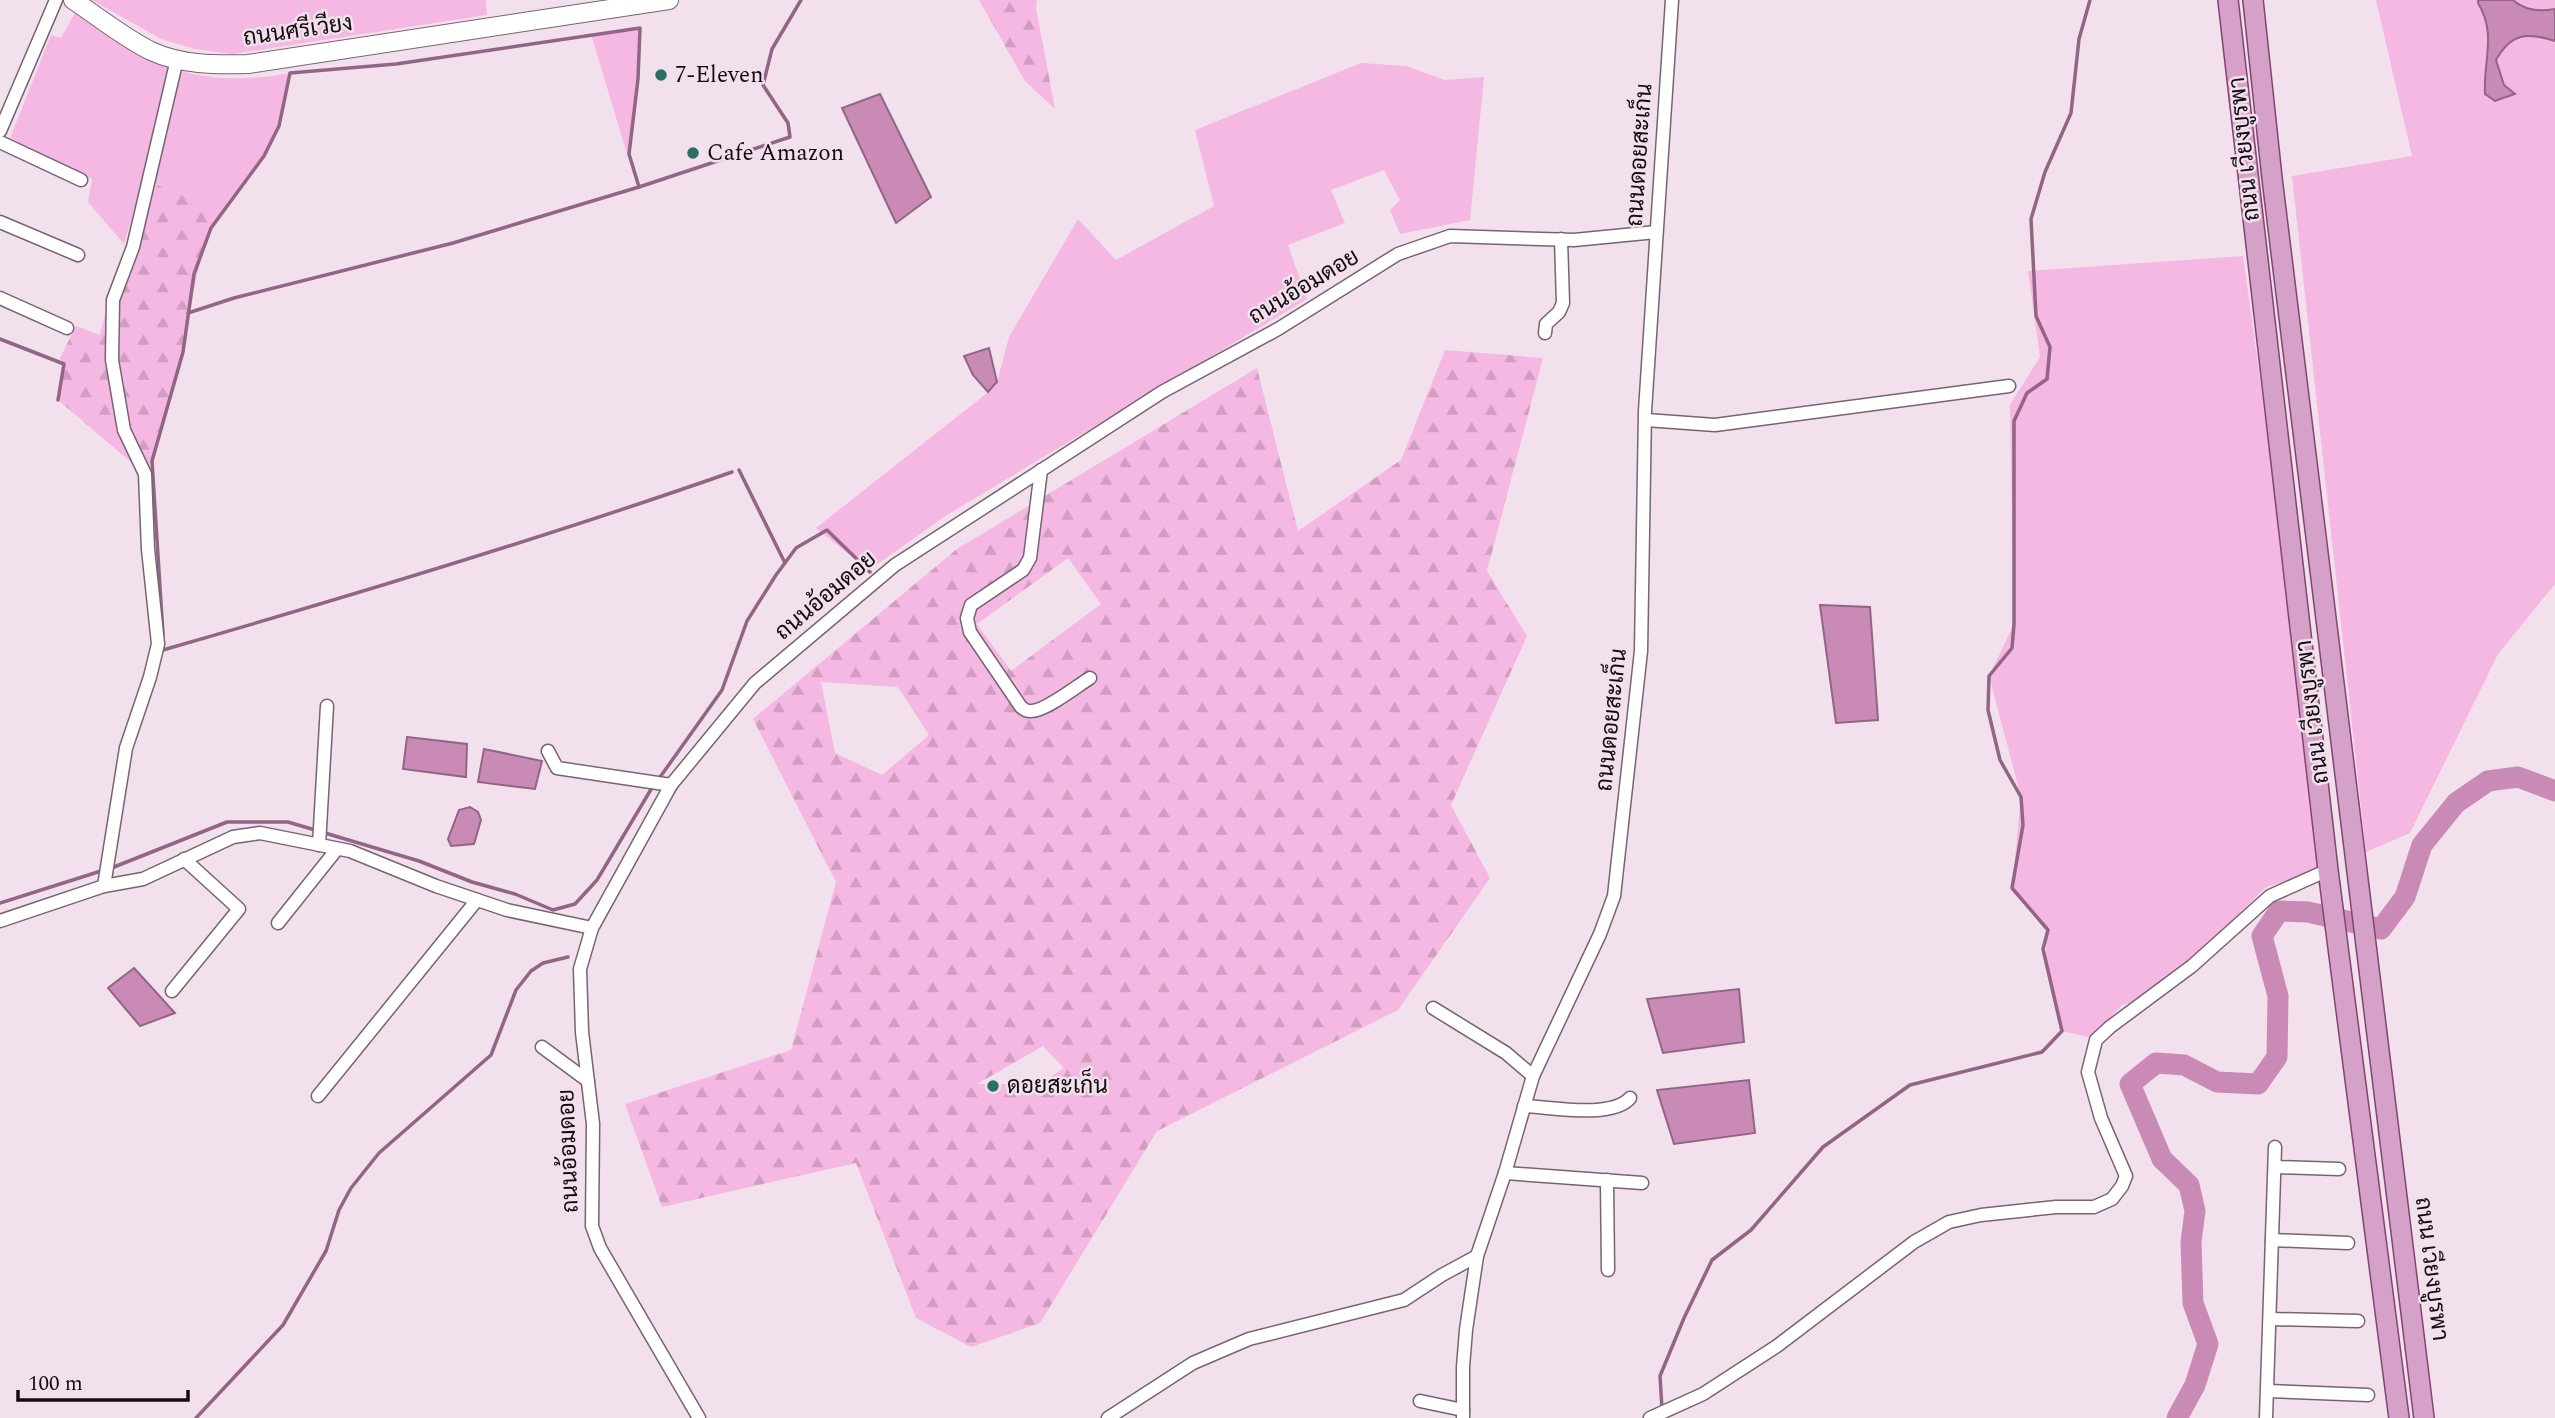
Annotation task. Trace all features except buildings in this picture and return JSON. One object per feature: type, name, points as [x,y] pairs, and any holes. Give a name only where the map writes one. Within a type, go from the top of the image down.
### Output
[{"type":"main road","name":"ถนนศรีเวียง","points":[[73,0],[151,51],[213,65],[248,64],[670,0]]},
{"type":"main road","name":"ถนน เวียงบูรพา","points":[[2228,0],[2328,870],[2399,1418]]},
{"type":"main road","name":"ถนน เวียงบูรพา","points":[[2253,0],[2272,178],[2424,1418]]},
{"type":"main road","points":[[2286,502],[2312,498]]},
{"type":"street","points":[[0,131],[57,0]]},
{"type":"street","name":"ถนนดอยสะเก็น","points":[[1463,1414],[1466,1330],[1477,1256],[1533,1076],[1600,934],[1614,897],[1641,651],[1646,420],[1672,0]]},
{"type":"street","points":[[104,886],[126,748],[158,644],[148,550],[145,474],[124,430],[112,360],[113,300],[133,247],[177,59]]},
{"type":"street","points":[[0,142],[80,180]]},
{"type":"street","points":[[0,222],[78,255]]},
{"type":"street","name":"ถนนอ้อมดอย","points":[[699,1418],[600,1248],[592,1226],[593,1124],[582,1032],[580,970],[592,928],[671,785],[755,683],[895,565],[1162,392],[1278,329],[1398,254],[1450,236],[1561,239],[1656,232]]},
{"type":"street","points":[[1545,332],[1546,324],[1559,312],[1563,303],[1561,239]]},
{"type":"street","points":[[0,298],[67,328]]},
{"type":"street","points":[[1646,420],[1715,425],[2009,386]]},
{"type":"street","points":[[1041,470],[1030,558],[1023,570],[971,605],[967,618],[971,632],[1021,707],[1028,712],[1044,707],[1090,678]]},
{"type":"street","points":[[319,845],[327,706]]},
{"type":"street","points":[[548,751],[553,765],[557,768],[671,785]]},
{"type":"street","points":[[0,921],[104,886],[143,878],[233,837],[260,833],[350,851],[507,910],[592,928]]},
{"type":"street","points":[[278,923],[337,849]]},
{"type":"street","points":[[172,991],[239,909],[184,859]]},
{"type":"street","points":[[1650,1418],[1714,1388],[1777,1346],[1913,1242],[1949,1222],[1981,1214],[2056,1207],[2094,1207],[2112,1199],[2126,1176],[2101,1118],[2088,1072],[2096,1040],[2192,966],[2270,896],[2328,870]]},
{"type":"street","points":[[317,1096],[477,900]]},
{"type":"street","points":[[1433,1008],[1506,1053],[1533,1076]]},
{"type":"street","points":[[542,1047],[588,1081]]},
{"type":"street","points":[[1524,1106],[1602,1110],[1621,1106],[1630,1098]]},
{"type":"street","points":[[2266,1418],[2275,1147]]},
{"type":"street","points":[[2274,1167],[2339,1169]]},
{"type":"street","points":[[1505,1173],[1642,1183]]},
{"type":"street","points":[[1607,1180],[1608,1270]]},
{"type":"street","points":[[2273,1240],[2348,1243]]},
{"type":"street","points":[[1108,1418],[1193,1363],[1249,1339],[1404,1300],[1477,1256]]},
{"type":"street","points":[[2270,1319],[2358,1321]]},
{"type":"street","points":[[2268,1391],[2368,1395]]},
{"type":"street","points":[[1420,1401],[1463,1414]]},
{"type":"green space","points":[[92,0],[486,0],[487,15],[232,54],[195,49],[161,39]]},
{"type":"green space","points":[[979,0],[1037,0],[1036,8],[1055,109],[1025,81]]},
{"type":"green space","points":[[2376,0],[2555,0],[2555,584],[2498,654],[2410,833],[2366,852],[2292,176],[2412,156]]},
{"type":"green space","points":[[75,13],[112,39],[168,68],[138,197],[124,244],[88,202],[92,179],[10,138],[51,35],[61,38]]},
{"type":"green space","points":[[640,28],[638,82],[627,154],[591,34]]},
{"type":"green space","points":[[1361,63],[1406,66],[1445,80],[1484,77],[1470,220],[1400,234],[1390,210],[1400,200],[1384,170],[1331,190],[1345,223],[1288,245],[1307,299],[947,515],[869,570],[816,528],[996,386],[1009,337],[1078,219],[1116,260],[1214,206],[1195,130]]},
{"type":"green space","points":[[180,71],[208,77],[235,78],[290,73],[279,126],[264,156],[222,212],[199,200],[152,183]]},
{"type":"green space","points":[[152,183],[199,200],[222,212],[213,227],[201,261],[180,366],[152,461],[145,474],[58,400],[64,365],[60,358],[76,326],[100,335],[116,270],[133,267]]},
{"type":"green space","points":[[2243,256],[2328,870],[2266,887],[2193,960],[2140,999],[2121,1006],[2091,1038],[2062,1031],[2045,959],[2048,930],[2012,888],[2021,797],[1989,676],[2014,624],[2010,405],[2040,357],[2028,271]]},
{"type":"green space","points":[[1445,350],[1543,358],[1487,571],[1527,636],[1451,805],[1490,878],[1398,1010],[1157,1131],[1040,1323],[971,1347],[916,1318],[856,1163],[662,1207],[625,1104],[791,1050],[836,882],[753,719],[957,549],[1257,368],[1298,531],[1401,460]],"holes":[[[1068,558],[1101,604],[1011,671],[977,624]],[[821,682],[898,687],[929,735],[882,775],[835,753]],[[1043,1046],[1064,1068],[1039,1084],[977,1084]]]},
{"type":"shaded area","points":[[2478,0],[2513,0],[2532,10],[2555,9],[2555,41],[2536,36],[2521,37],[2508,44],[2496,60],[2504,85],[2515,94],[2495,101],[2485,94],[2488,37],[2484,14]]},
{"type":"shaded area","points":[[880,94],[931,197],[896,223],[842,108]]},
{"type":"shaded area","points":[[989,348],[997,382],[988,392],[973,375],[964,356]]},
{"type":"shaded area","points":[[1820,605],[1870,607],[1878,720],[1836,723]]},
{"type":"shaded area","points":[[407,737],[467,744],[466,777],[403,769]]},
{"type":"shaded area","points":[[484,749],[542,761],[535,789],[478,782]]},
{"type":"shaded area","points":[[470,807],[478,812],[481,820],[474,844],[451,846],[448,839],[459,810]]},
{"type":"shaded area","points":[[134,968],[175,1013],[140,1026],[108,988]]},
{"type":"shaded area","points":[[1739,989],[1744,1042],[1663,1053],[1647,999]]},
{"type":"shaded area","points":[[1749,1080],[1755,1133],[1674,1144],[1657,1090]]},
{"type":"waterway","points":[[639,187],[790,137],[788,123],[763,85],[772,49],[801,0]]},
{"type":"waterway","points":[[1662,1409],[1660,1376],[1712,1260],[1751,1230],[1823,1147],[1910,1085],[2042,1052],[2062,1031],[2043,949],[2048,930],[2012,888],[2023,825],[2021,797],[2000,760],[1988,710],[1989,676],[2012,648],[2014,421],[2027,393],[2047,379],[2050,347],[2036,316],[2031,219],[2045,172],[2071,113],[2079,39],[2090,0]]},
{"type":"waterway","points":[[163,634],[152,461],[183,352],[194,274],[211,228],[264,156],[279,126],[290,73],[396,64],[640,28],[638,79],[629,154],[639,187],[453,243],[234,298],[188,313]]},
{"type":"waterway","points":[[0,339],[64,364],[58,400]]},
{"type":"waterway","points":[[739,470],[785,563]]},
{"type":"waterway","points":[[163,650],[449,565],[732,472]]},
{"type":"waterway","points":[[658,780],[722,690],[747,621],[796,548],[827,530],[870,572]]},
{"type":"waterway","points":[[2177,1418],[2195,1385],[2208,1344],[2193,1303],[2191,1242],[2195,1211],[2189,1185],[2162,1159],[2130,1084],[2156,1063],[2184,1065],[2217,1082],[2258,1084],[2277,1057],[2278,996],[2262,936],[2279,911],[2308,912],[2381,929],[2405,897],[2422,845],[2456,803],[2488,781],[2518,777],[2555,791]]},
{"type":"waterway","points":[[109,869],[227,822],[288,822],[419,861],[553,910],[575,904],[597,880],[653,786]]},
{"type":"waterway","points":[[0,903],[101,871]]},
{"type":"waterway","points":[[196,1418],[283,1325],[326,1251],[339,1210],[351,1188],[379,1153],[491,1055],[516,990],[531,971],[543,963],[568,957]]},
{"type":"place","name":"7-Eleven","points":[[661,75]]},
{"type":"place","name":"Cafe Amazon","points":[[693,153]]},
{"type":"place","name":"ดอยสะเก็น","points":[[993,1086]]}]
